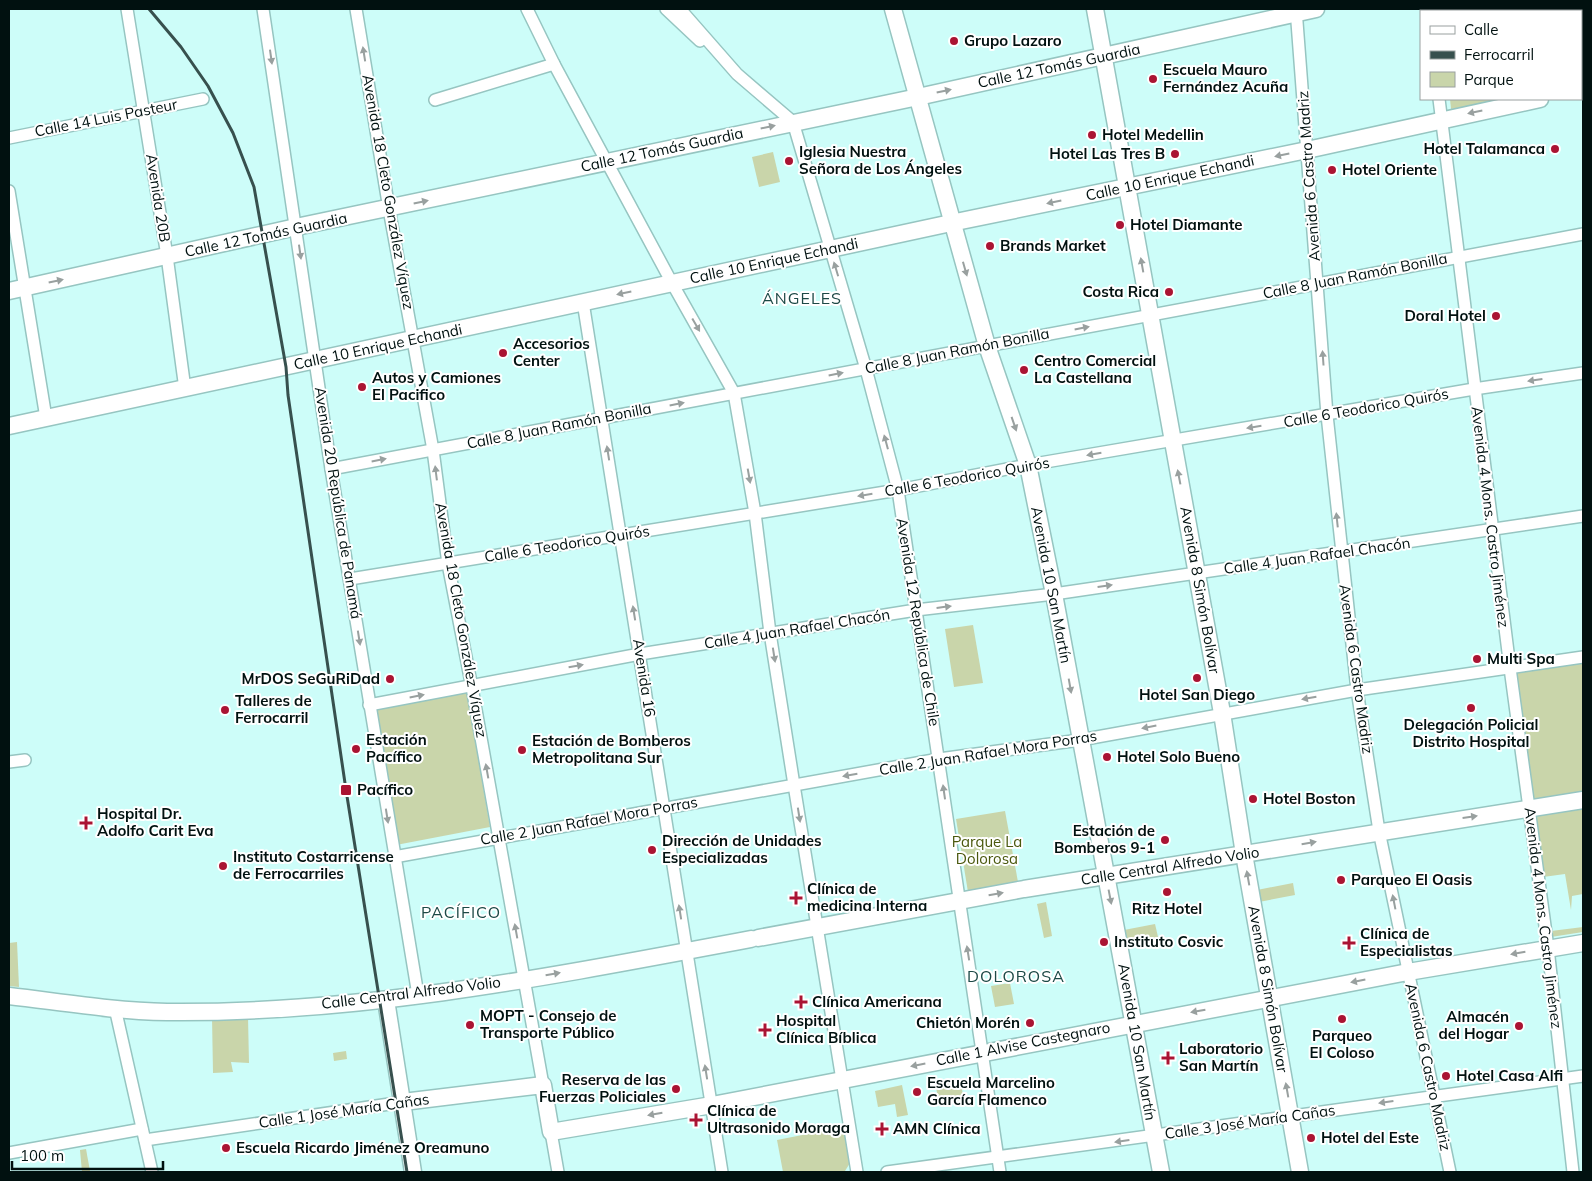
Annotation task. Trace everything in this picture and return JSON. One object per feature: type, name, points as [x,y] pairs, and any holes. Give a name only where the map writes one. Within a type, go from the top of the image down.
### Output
[{"type":"street","name":"Avenida 20B","points":[[127,9],[167,256],[185,389]]},
{"type":"street","name":"Avenida 20 República de Panamá","points":[[263,9],[331,469],[418,995]]},
{"type":"street","name":"Avenida 18 Cleto González Víquez","points":[[356,9],[389,209],[433,450],[448,564],[472,685],[558,1172]]},
{"type":"street","points":[[527,9],[554,64],[672,283],[734,393],[755,513],[770,633],[857,1172]]},
{"type":"street","points":[[666,9],[736,74],[793,122]]},
{"type":"street","points":[[680,9],[736,74]]},
{"type":"street","name":"Avenida 10 San Martín","points":[[893,9],[987,346],[1028,465],[1054,594],[1161,1172]]},
{"type":"street","name":"Avenida 8 Simón Bolívar","points":[[1095,9],[1222,713],[1244,854],[1300,1172]]},
{"type":"street","name":"Calle 12 Tomás Guardia","points":[[16,289],[296,227],[918,97],[1297,11],[1316,9]]},
{"type":"street","name":"Avenida 6 Castro Madriz","points":[[1297,11],[1327,415],[1357,690],[1379,831],[1450,1172]]},
{"type":"street","points":[[435,100],[554,64]]},
{"type":"street","name":"Calle 14 Luis Pasteur","points":[[9,138],[203,99]]},
{"type":"street","name":"Avenida 4 Mons. Castro Jiménez","points":[[1439,100],[1474,389],[1528,809],[1548,948],[1573,1172]]},
{"type":"street","name":"Calle 10 Enrique Echandi","points":[[9,426],[830,249],[1307,150],[1535,100]]},
{"type":"street","name":"Avenida 12 República de Chile","points":[[793,122],[866,369],[898,490],[1000,1172]]},
{"type":"street","points":[[9,191],[16,289],[46,418]]},
{"type":"street","name":"Calle 8 Juan Ramón Bonilla","points":[[331,469],[1583,234]]},
{"type":"street","name":"Avenida 16","points":[[583,302],[722,1172]]},
{"type":"street","name":"Calle 6 Teodorico Quirós","points":[[350,579],[898,490],[1172,440],[1474,389],[1583,373]]},
{"type":"street","name":"Calle 4 Juan Rafael Chacón","points":[[369,705],[640,654],[916,610],[1054,594],[1493,531],[1583,516]]},
{"type":"street","name":"Calle 2 Juan Rafael Mora Porras","points":[[394,857],[939,759],[1080,740],[1357,690],[1583,657]]},
{"type":"street","points":[[9,762],[25,760]]},
{"type":"street","name":"Calle Central Alfredo Volio","points":[[9,996],[165,1012],[219,1011],[386,1000],[687,952],[960,900],[1379,831],[1583,800]]},
{"type":"street","name":"Calle 1 Alvise Castegnaro","points":[[551,1132],[712,1105],[1408,972],[1583,943]]},
{"type":"street","points":[[386,1000],[413,1172]]},
{"type":"street","points":[[115,1008],[152,1172]]},
{"type":"street","name":"Calle 3 José María Cañas","points":[[887,1172],[1583,1076]]},
{"type":"street","name":"Calle 1 José María Cañas","points":[[145,1140],[403,1102],[543,1085]]},
{"type":"street","points":[[9,1153],[142,1129]]},
{"type":"green space","points":[[1439,9],[1496,9],[1496,10]]},
{"type":"green space","points":[[1519,9],[1560,9],[1560,10]]},
{"type":"green space","points":[[1450,100],[1500,100],[1451,109]]},
{"type":"green space","points":[[773,152],[780,182],[759,187],[752,157]]},
{"type":"green space","points":[[973,625],[983,683],[954,687],[945,629]]},
{"type":"green space","points":[[1583,662],[1583,794],[1532,802],[1514,673]]},
{"type":"green space","points":[[467,692],[490,827],[396,845],[375,708]]},
{"type":"green space","points":[[1583,808],[1583,894],[1572,896],[1571,910],[1565,874],[1543,877],[1535,815]]},
{"type":"green space","name":"Parque La Dolorosa","points":[[1005,811],[1018,882],[968,892],[956,819]]},
{"type":"green space","points":[[1293,883],[1295,895],[1259,902],[1257,890]]},
{"type":"green space","points":[[1046,902],[1052,936],[1044,938],[1037,904]]},
{"type":"green space","points":[[1155,924],[1159,941],[1128,947],[1124,930]]},
{"type":"green space","points":[[1583,927],[1583,932],[1551,937],[1551,931]]},
{"type":"green space","points":[[17,942],[19,987],[9,986],[9,943]]},
{"type":"green space","points":[[1010,983],[1014,1004],[995,1007],[991,986]]},
{"type":"green space","points":[[212,1017],[248,1017],[249,1063],[231,1062],[233,1072],[213,1073]]},
{"type":"green space","points":[[346,1051],[347,1059],[334,1061],[333,1053]]},
{"type":"green space","points":[[960,1079],[964,1100],[940,1105],[935,1084]]},
{"type":"green space","points":[[902,1085],[908,1115],[897,1117],[895,1104],[878,1107],[875,1091]]},
{"type":"green space","points":[[843,1127],[850,1163],[845,1171],[783,1172],[777,1140]]},
{"type":"green space","points":[[86,1149],[90,1171],[82,1172],[80,1150]]},
{"type":"railway","points":[[149,9],[181,47],[208,86],[233,133],[254,187],[286,367],[288,395],[346,790],[407,1172]]},
{"type":"place","name":"Grupo Lazaro","points":[[954,41]]},
{"type":"place","name":"Escuela Mauro Fernández Acuña","points":[[1153,79]]},
{"type":"place","name":"Hotel Medellin","points":[[1092,135]]},
{"type":"place","name":"Hotel Talamanca","points":[[1555,149]]},
{"type":"place","name":"Hotel Las Tres B","points":[[1175,154]]},
{"type":"place","name":"Iglesia Nuestra Señora de Los Ángeles","points":[[789,161]]},
{"type":"place","name":"Hotel Oriente","points":[[1332,170]]},
{"type":"place","name":"Hotel Diamante","points":[[1120,225]]},
{"type":"place","name":"Brands Market","points":[[990,246]]},
{"type":"place","name":"Costa Rica","points":[[1169,292]]},
{"type":"place","name":"Doral Hotel","points":[[1496,316]]},
{"type":"place","name":"Accesorios Center","points":[[503,353]]},
{"type":"place","name":"Centro Comercial La Castellana","points":[[1024,370]]},
{"type":"place","name":"Autos y Camiones El Pacifico","points":[[362,387]]},
{"type":"place","name":"Multi Spa","points":[[1477,659]]},
{"type":"place","name":"Hotel San Diego","points":[[1197,678]]},
{"type":"place","name":"MrDOS SeGuRiDad","points":[[390,679]]},
{"type":"place","name":"Delegación Policial Distrito Hospital","points":[[1471,708]]},
{"type":"place","name":"Talleres de Ferrocarril","points":[[225,710]]},
{"type":"place","name":"Estación Pacífico","points":[[356,749]]},
{"type":"place","name":"Estación de Bomberos Metropolitana Sur","points":[[522,750]]},
{"type":"place","name":"Hotel Solo Bueno","points":[[1107,757]]},
{"type":"place","name":"Pacífico","points":[[346,790]]},
{"type":"place","name":"Hotel Boston","points":[[1253,799]]},
{"type":"place","name":"Hospital Dr. Adolfo Carit Eva","points":[[86,823]]},
{"type":"place","name":"Estación de Bomberos 9-1","points":[[1165,840]]},
{"type":"place","name":"Dirección de Unidades Especializadas","points":[[652,850]]},
{"type":"place","name":"Instituto Costarricense de Ferrocarriles","points":[[223,866]]},
{"type":"place","name":"Parqueo El Oasis","points":[[1341,880]]},
{"type":"place","name":"Ritz Hotel","points":[[1167,892]]},
{"type":"place","name":"Clínica de medicina Interna","points":[[796,898]]},
{"type":"place","name":"Instituto Cosvic","points":[[1104,942]]},
{"type":"place","name":"Clínica de Especialistas","points":[[1349,943]]},
{"type":"place","name":"Clínica Americana","points":[[801,1002]]},
{"type":"place","name":"Parqueo El Coloso","points":[[1342,1019]]},
{"type":"place","name":"Chietón Morén","points":[[1030,1023]]},
{"type":"place","name":"MOPT - Consejo de Transporte Público","points":[[470,1025]]},
{"type":"place","name":"Almacén del Hogar","points":[[1519,1026]]},
{"type":"place","name":"Hospital Clínica Bíblica","points":[[765,1030]]},
{"type":"place","name":"Laboratorio San Martín","points":[[1168,1058]]},
{"type":"place","name":"Hotel Casa Alfi","points":[[1446,1076]]},
{"type":"place","name":"Reserva de las Fuerzas Policiales","points":[[676,1089]]},
{"type":"place","name":"Escuela Marcelino García Flamenco","points":[[917,1092]]},
{"type":"place","name":"Clínica de Ultrasonido Moraga","points":[[696,1120]]},
{"type":"place","name":"AMN Clínica","points":[[882,1129]]},
{"type":"place","name":"Hotel del Este","points":[[1311,1138]]},
{"type":"place","name":"Escuela Ricardo Jiménez Oreamuno","points":[[226,1148]]},
{"type":"district","name":"ÁNGELES","points":[[802,298]]},
{"type":"district","name":"PACÍFICO","points":[[461,912]]},
{"type":"district","name":"DOLOROSA","points":[[1016,976]]}]
